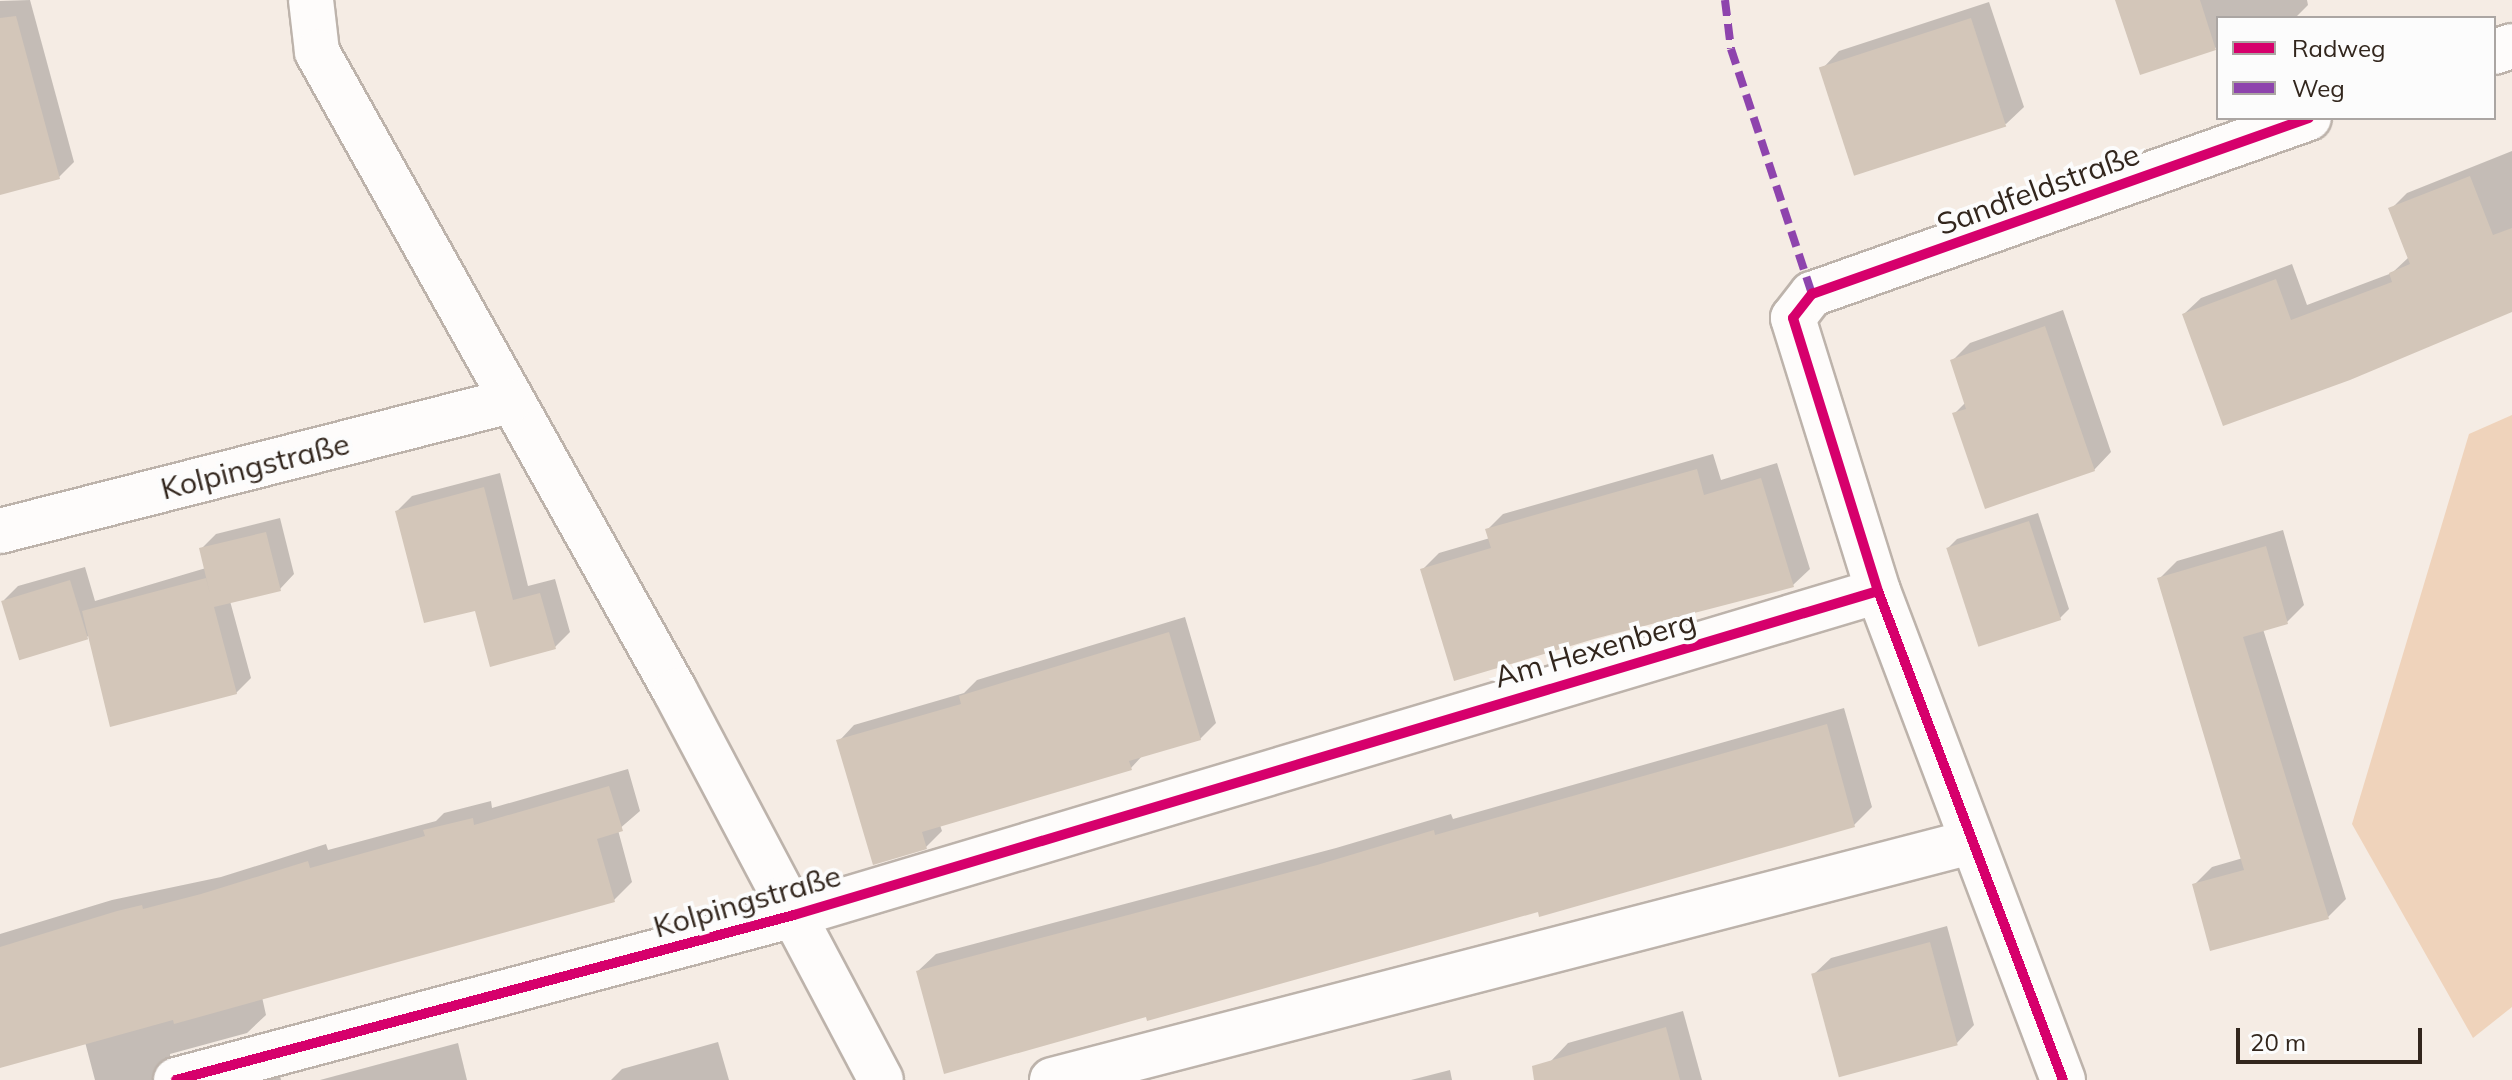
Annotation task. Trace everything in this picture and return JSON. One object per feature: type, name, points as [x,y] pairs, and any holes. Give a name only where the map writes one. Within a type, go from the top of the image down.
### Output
[{"type":"street","name":"Kolpingstraße","points":[[311,0],[317,52],[675,691],[881,1080]]},
{"type":"street","name":"Sandfeldstraße","points":[[1878,591],[1793,318],[1812,294],[2303,120]]},
{"type":"street","name":"Kolpingstraße","points":[[0,531],[510,401]]},
{"type":"street","name":"Am Hexenberg","points":[[1326,754],[1878,591]]},
{"type":"street","points":[[1878,591],[2063,1080]]},
{"type":"street","name":"Kolpingstraße","points":[[176,1080],[794,915],[1326,754]]},
{"type":"street","points":[[1052,1080],[1971,842]]},
{"type":"shaded area","points":[[2512,415],[2512,1007],[2473,1038],[2352,824],[2469,434]]},
{"type":"building","points":[[2115,0],[2200,0],[2216,50],[2140,75]]},
{"type":"building","points":[[16,16],[60,179],[0,195],[0,18]]},
{"type":"building","points":[[1971,18],[2006,126],[1854,176],[1819,67]]},
{"type":"building","points":[[2470,176],[2493,235],[2512,228],[2512,312],[2350,380],[2223,426],[2182,314],[2276,279],[2291,320],[2392,282],[2389,273],[2410,264],[2388,208]]},
{"type":"building","points":[[2045,326],[2095,471],[1985,509],[1952,413],[1966,409],[1950,360]]},
{"type":"building","points":[[1697,469],[1704,495],[1761,478],[1794,587],[1594,639],[1454,681],[1420,569],[1491,548],[1485,529]]},
{"type":"building","points":[[484,487],[513,600],[540,593],[556,649],[490,667],[475,611],[424,623],[395,511]]},
{"type":"building","points":[[2029,521],[2061,620],[1978,647],[1946,548]]},
{"type":"building","points":[[266,532],[281,591],[214,607],[237,694],[110,727],[82,611],[206,578],[210,594],[199,548]]},
{"type":"building","points":[[2266,546],[2288,624],[2243,637],[2329,919],[2210,951],[2192,884],[2244,870],[2157,578]]},
{"type":"building","points":[[70,580],[88,639],[19,660],[1,601]]},
{"type":"building","points":[[1169,632],[1201,740],[1129,761],[1132,770],[922,832],[927,849],[873,865],[836,740],[961,704],[959,696]]},
{"type":"building","points":[[1827,724],[1855,827],[1539,917],[1538,912],[944,1074],[916,971],[1317,865],[1434,830],[1435,835]]},
{"type":"building","points":[[609,786],[623,831],[597,839],[615,902],[174,1024],[173,1020],[0,1068],[0,947],[117,911],[142,905],[143,909],[201,894],[308,861],[310,868],[425,836],[423,830],[473,818],[474,825]]},
{"type":"building","points":[[1930,942],[1958,1045],[1839,1077],[1811,974]]},
{"type":"building","points":[[1666,1027],[1680,1080],[1534,1080],[1532,1066]]},
{"type":"marked path","points":[[1725,0],[1731,49],[1812,294]]},
{"type":"cycle path","points":[[2063,1080],[1878,591],[1793,318],[1812,294],[2303,120]]},
{"type":"cycle path","points":[[176,1080],[794,915],[1878,591]]}]
